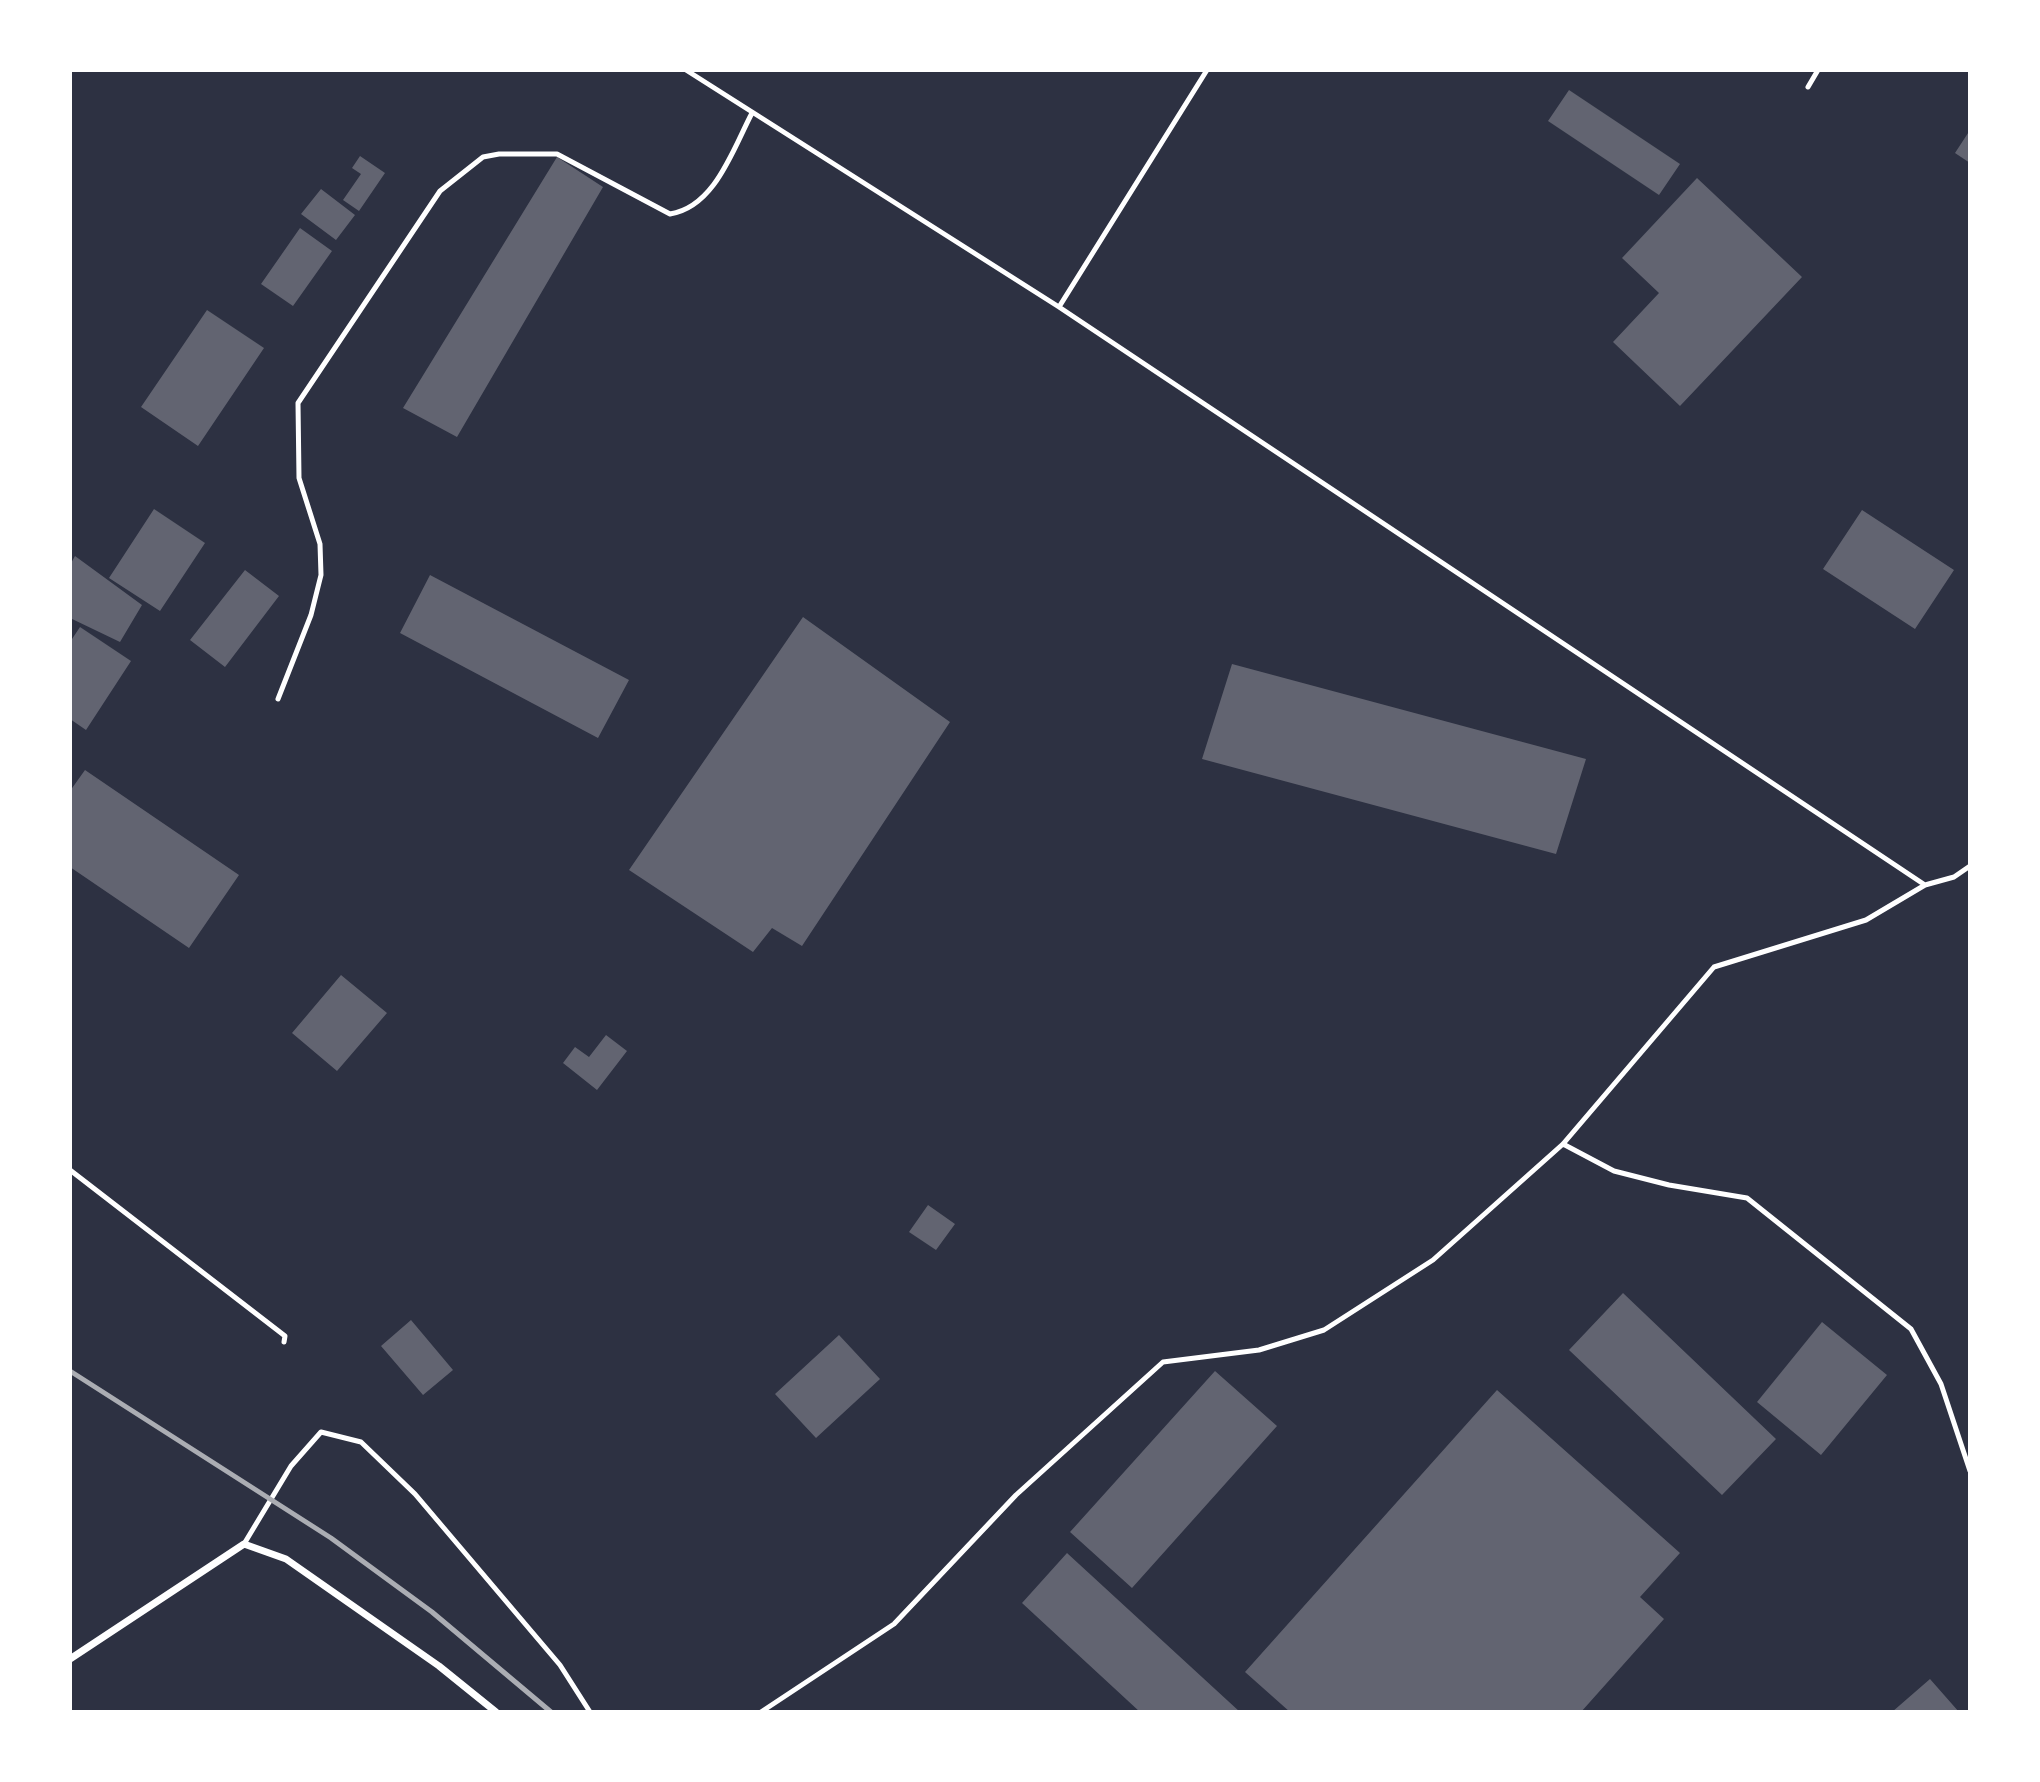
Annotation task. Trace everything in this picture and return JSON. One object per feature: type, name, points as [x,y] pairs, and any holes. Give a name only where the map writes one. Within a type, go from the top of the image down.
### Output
[{"type":"street","points":[[70,1659],[244,1544],[286,1559],[439,1666],[496,1712]]},
{"type":"lane","points":[[686,70],[1059,307],[1924,885]]},
{"type":"lane","points":[[1059,307],[1207,70]]},
{"type":"lane","points":[[1808,87],[1818,70]]},
{"type":"lane","points":[[278,699],[311,615],[321,575],[320,544],[299,478],[298,403],[440,191],[483,157],[499,154],[557,154],[670,214],[684,212],[713,187],[752,113]]},
{"type":"lane","points":[[761,1712],[894,1624],[1016,1495],[1163,1362],[1259,1350],[1324,1330],[1433,1260],[1563,1144],[1714,967],[1866,920],[1924,885],[1954,877],[1970,866]]},
{"type":"lane","points":[[1563,1144],[1614,1171],[1669,1185],[1747,1198],[1911,1329],[1941,1384],[1970,1471]]},
{"type":"lane","points":[[70,1170],[285,1336],[285,1342]]},
{"type":"lane","points":[[244,1544],[291,1466],[321,1432],[360,1441],[433,1514],[561,1665],[590,1712]]},
{"type":"building","points":[[1569,90],[1680,164],[1659,195],[1548,121]]},
{"type":"building","points":[[1970,130],[1970,163],[1955,153]]},
{"type":"building","points":[[360,156],[385,173],[359,211],[343,200],[361,174],[352,168]]},
{"type":"building","points":[[557,157],[603,187],[457,437],[403,408]]},
{"type":"building","points":[[1697,178],[1802,277],[1680,406],[1613,342],[1659,293],[1622,258]]},
{"type":"building","points":[[321,189],[355,215],[336,240],[301,214]]},
{"type":"building","points":[[300,228],[332,251],[293,306],[261,284]]},
{"type":"building","points":[[207,310],[264,348],[198,446],[141,407]]},
{"type":"building","points":[[154,509],[205,543],[160,611],[109,578]]},
{"type":"building","points":[[1862,510],[1954,570],[1915,629],[1823,569]]},
{"type":"building","points":[[75,556],[142,605],[120,642],[70,618],[70,565]]},
{"type":"building","points":[[245,570],[279,596],[225,667],[190,640]]},
{"type":"building","points":[[430,575],[629,680],[598,738],[400,633]]},
{"type":"building","points":[[803,617],[950,722],[802,946],[772,928],[753,952],[629,870]]},
{"type":"building","points":[[80,627],[131,661],[86,730],[70,719],[70,642]]},
{"type":"building","points":[[1232,664],[1586,759],[1556,854],[1202,759]]},
{"type":"building","points":[[85,770],[239,875],[189,948],[70,867],[70,791]]},
{"type":"building","points":[[341,975],[387,1013],[337,1071],[292,1033]]},
{"type":"building","points":[[606,1035],[627,1051],[597,1090],[563,1063],[575,1047],[589,1057]]},
{"type":"building","points":[[928,1205],[955,1224],[936,1250],[909,1232]]},
{"type":"building","points":[[1623,1293],[1776,1439],[1722,1495],[1569,1350]]},
{"type":"building","points":[[411,1320],[453,1370],[423,1395],[381,1346]]},
{"type":"building","points":[[1822,1322],[1887,1375],[1821,1455],[1757,1402]]},
{"type":"building","points":[[839,1335],[880,1379],[816,1438],[775,1394]]},
{"type":"building","points":[[1215,1371],[1277,1426],[1132,1588],[1070,1532]]},
{"type":"building","points":[[1497,1390],[1680,1553],[1640,1597],[1664,1619],[1581,1712],[1290,1712],[1245,1672]]},
{"type":"building","points":[[1067,1553],[1240,1712],[1140,1712],[1022,1603]]},
{"type":"building","points":[[1930,1679],[1959,1712],[1892,1712]]},
{"type":"railway","points":[[70,1371],[331,1538],[432,1612],[551,1712]]}]
